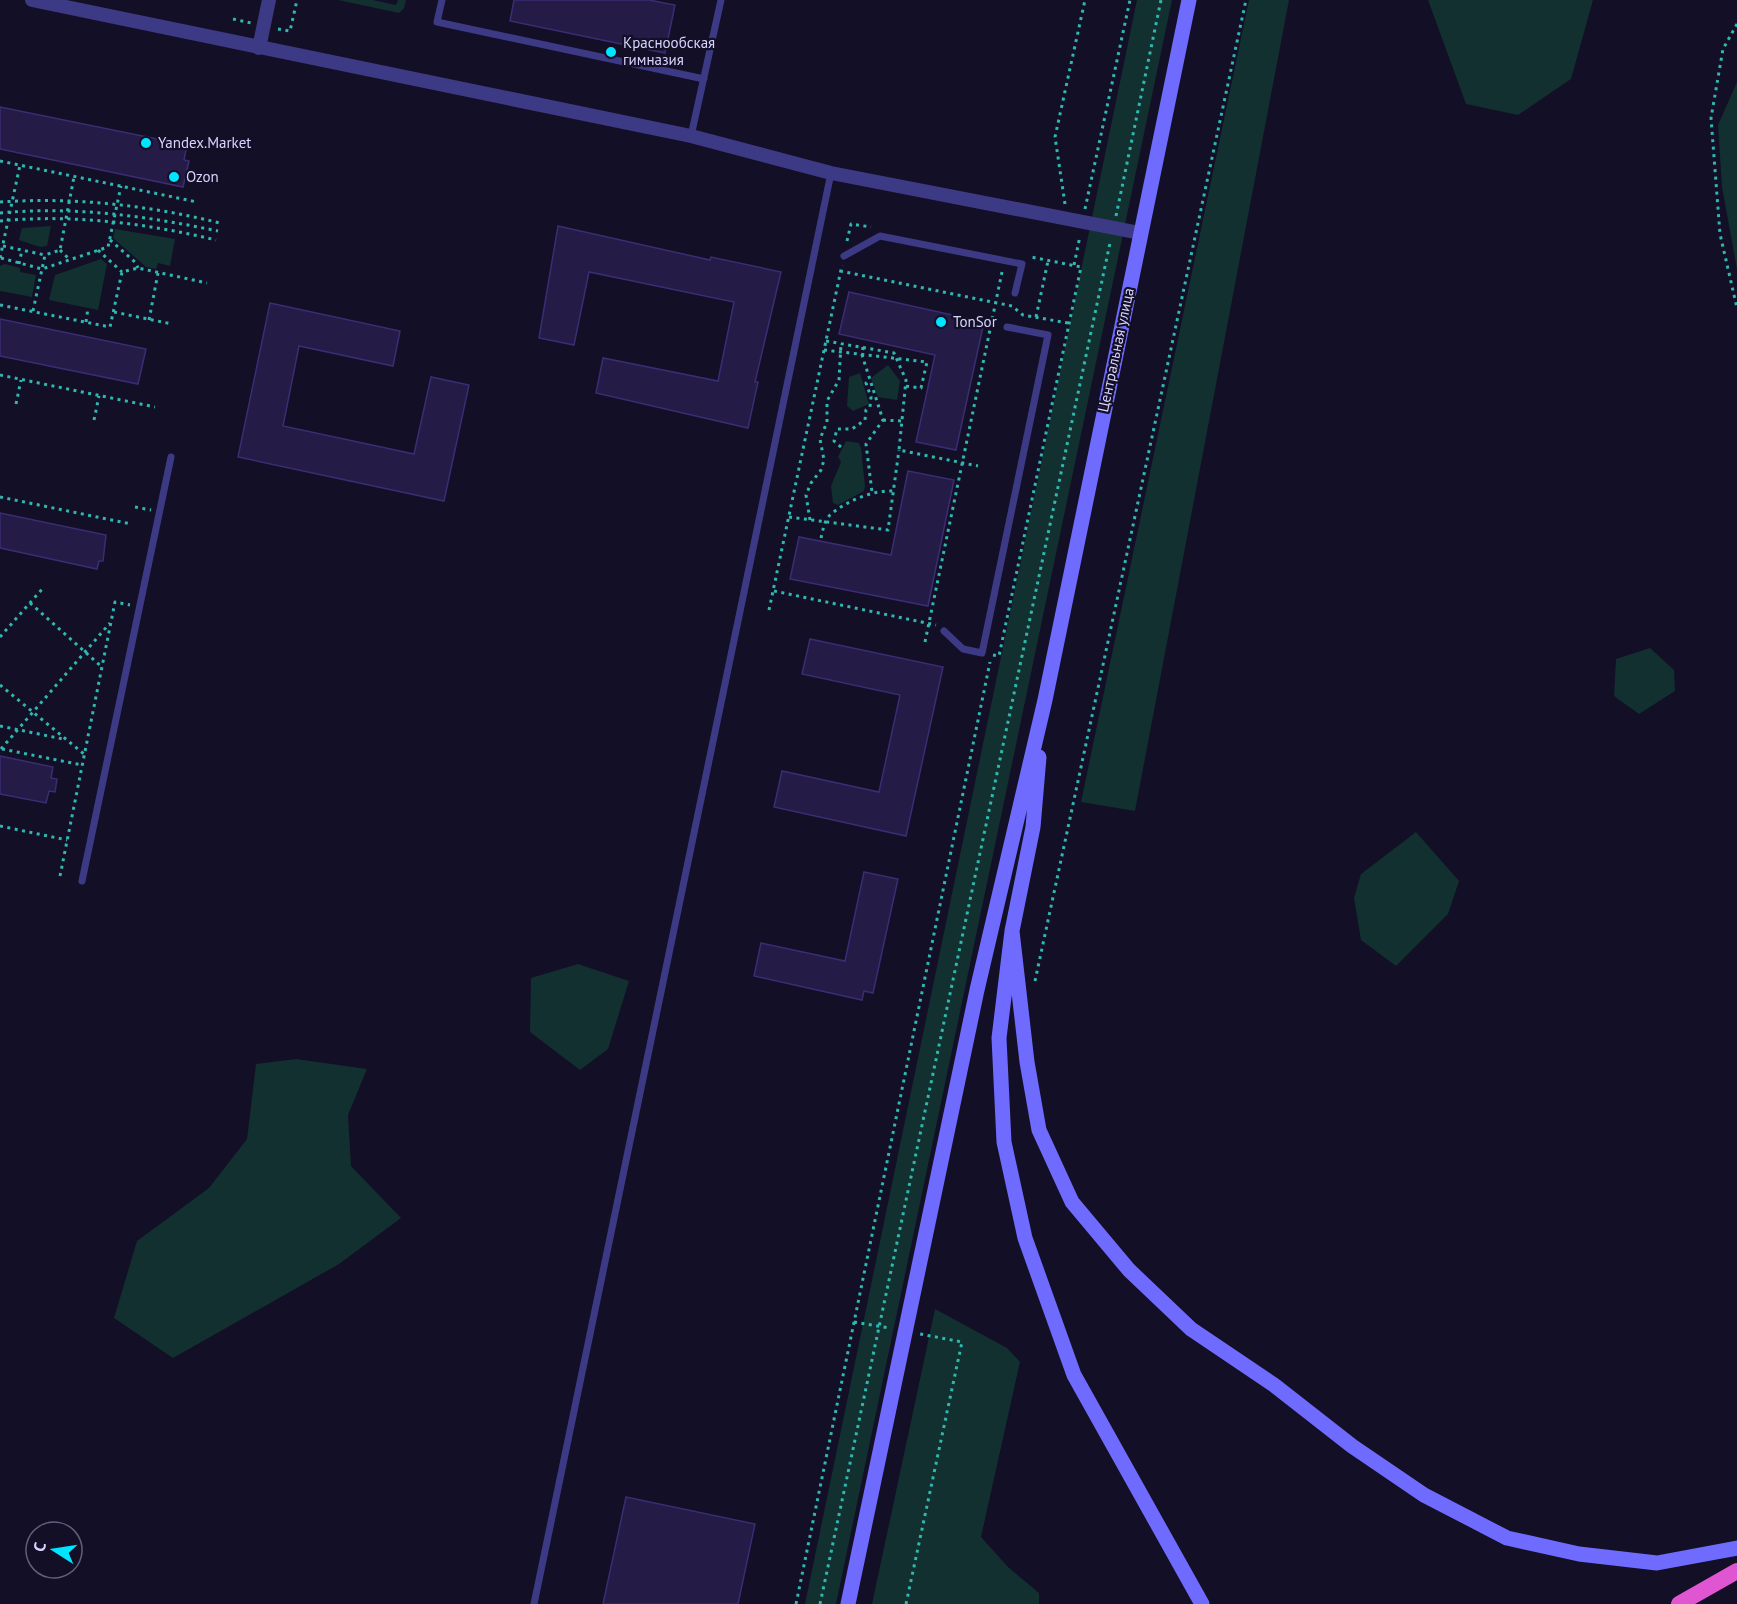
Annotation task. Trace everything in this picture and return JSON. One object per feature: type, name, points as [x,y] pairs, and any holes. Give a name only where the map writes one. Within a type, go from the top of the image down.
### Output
[{"type":"highway","points":[[1679,1604],[1737,1571]]},
{"type":"main road","name":"Центральная улица","points":[[1045,700],[1189,0]]},
{"type":"main road","points":[[1045,700],[1033,827],[1012,931],[999,1038],[1004,1142],[1025,1238],[1074,1375],[1202,1604]]},
{"type":"main road","points":[[848,1604],[977,990],[1045,700]]},
{"type":"main road","points":[[1012,931],[1027,1062],[1040,1130],[1072,1202],[1129,1270],[1191,1329],[1274,1385],[1352,1446],[1424,1495],[1507,1538],[1579,1554],[1657,1563],[1737,1548]]},
{"type":"street","points":[[32,0],[691,136],[831,173],[1140,233]]},
{"type":"street","points":[[259,48],[269,0]]},
{"type":"lane","points":[[442,0],[437,22],[704,79]]},
{"type":"lane","points":[[691,136],[721,0]]},
{"type":"lane","points":[[534,1604],[831,173]]},
{"type":"lane","points":[[844,256],[880,236],[1004,260],[1022,264],[1015,292]]},
{"type":"lane","points":[[944,628],[963,649],[982,653],[1048,335],[1007,327]]},
{"type":"lane","points":[[82,881],[171,457]]},
{"type":"path","points":[[1068,218],[1060,183],[1054,137],[1085,0]]},
{"type":"path","points":[[796,1604],[991,655],[999,656],[1001,651],[1081,267],[1074,266],[1130,0]]},
{"type":"path","points":[[820,1604],[1161,0]]},
{"type":"path","points":[[1034,983],[1246,0]]},
{"type":"path","points":[[1737,24],[1723,49],[1711,118],[1720,234],[1737,308]]},
{"type":"path","points":[[0,160],[197,202]]},
{"type":"path","points":[[20,165],[0,258],[42,269],[108,247],[121,186]]},
{"type":"path","points":[[60,250],[74,176]]},
{"type":"path","points":[[0,202],[69,201],[117,204],[220,223]]},
{"type":"path","points":[[0,213],[115,214],[218,231]]},
{"type":"path","points":[[0,221],[66,219],[113,221],[165,228],[216,240]]},
{"type":"path","points":[[109,239],[135,262],[138,268]]},
{"type":"path","points":[[3,246],[45,255],[60,250]]},
{"type":"path","points":[[19,264],[22,250]]},
{"type":"path","points":[[60,250],[70,259]]},
{"type":"path","points":[[98,250],[122,272]]},
{"type":"path","points":[[33,312],[45,255]]},
{"type":"path","points":[[770,610],[844,256]]},
{"type":"path","points":[[925,642],[1004,260]]},
{"type":"path","points":[[1036,317],[1048,261]]},
{"type":"path","points":[[122,272],[138,268],[207,283]]},
{"type":"path","points":[[840,271],[1012,306],[1023,315],[1069,323]]},
{"type":"path","points":[[0,305],[110,327],[122,272]]},
{"type":"path","points":[[149,320],[158,273]]},
{"type":"path","points":[[86,322],[88,308]]},
{"type":"path","points":[[114,312],[172,324]]},
{"type":"path","points":[[789,517],[888,530],[906,380],[894,353],[826,341]]},
{"type":"path","points":[[810,520],[806,495],[811,483],[821,470],[824,460],[820,439],[827,422],[827,401],[839,380],[841,344]]},
{"type":"path","points":[[863,347],[862,355],[883,420]]},
{"type":"path","points":[[824,350],[927,362],[921,388],[905,386]]},
{"type":"path","points":[[0,375],[155,407]]},
{"type":"path","points":[[16,404],[21,380]]},
{"type":"path","points":[[841,447],[834,441],[837,429],[857,426],[865,420],[871,396],[866,383],[870,381]]},
{"type":"path","points":[[94,420],[99,396]]},
{"type":"path","points":[[883,420],[902,421]]},
{"type":"path","points":[[872,492],[866,444],[883,420]]},
{"type":"path","points":[[899,450],[978,466]]},
{"type":"path","points":[[821,538],[825,522],[830,514],[872,492],[893,491]]},
{"type":"path","points":[[0,497],[131,524]]},
{"type":"path","points":[[0,637],[43,588]]},
{"type":"path","points":[[774,591],[944,628]]},
{"type":"path","points":[[60,876],[115,602]]},
{"type":"path","points":[[30,603],[102,667]]},
{"type":"path","points":[[82,765],[1,748],[111,622]]},
{"type":"path","points":[[983,647],[1001,651]]},
{"type":"path","points":[[0,685],[84,754]]},
{"type":"path","points":[[0,726],[65,739]]},
{"type":"path","points":[[0,826],[67,840]]},
{"type":"path","points":[[906,1604],[962,1342]]},
{"type":"green space","points":[[338,0],[373,0],[396,5],[398,0],[406,0],[404,8],[399,13]]},
{"type":"green space","points":[[1137,0],[1172,0],[836,1604],[805,1604]]},
{"type":"green space","points":[[1249,0],[1289,0],[1135,811],[1081,802]]},
{"type":"green space","points":[[1428,0],[1593,0],[1571,79],[1518,115],[1466,104]]},
{"type":"green space","points":[[1737,82],[1737,269],[1722,187],[1718,125]]},
{"type":"green space","points":[[51,226],[47,246],[40,247],[19,240],[22,228]]},
{"type":"green space","points":[[115,229],[175,239],[170,266],[158,263],[156,269],[146,267],[113,238]]},
{"type":"green space","points":[[101,259],[107,264],[98,310],[49,300],[55,275]]},
{"type":"green space","points":[[5,264],[20,268],[20,272],[36,275],[32,297],[0,291],[0,266]]},
{"type":"green space","points":[[888,365],[900,381],[897,400],[878,397],[871,378]]},
{"type":"green space","points":[[860,373],[869,404],[853,411],[847,406],[849,377]]},
{"type":"green space","points":[[846,441],[859,443],[865,486],[864,491],[838,505],[833,503],[831,486],[841,462],[838,457]]},
{"type":"green space","points":[[1650,648],[1674,670],[1675,691],[1639,714],[1614,696],[1616,659]]},
{"type":"green space","points":[[1416,832],[1459,881],[1448,914],[1396,966],[1361,940],[1354,898],[1361,874]]},
{"type":"green space","points":[[578,964],[629,981],[608,1049],[580,1070],[530,1032],[531,978]]},
{"type":"green space","points":[[296,1059],[367,1069],[348,1115],[351,1166],[401,1218],[339,1264],[173,1358],[114,1318],[137,1241],[209,1188],[247,1139],[256,1064]]},
{"type":"green space","points":[[935,1309],[1007,1348],[1020,1362],[981,1537],[1008,1567],[1039,1593],[1039,1604],[872,1604]]},
{"type":"building","points":[[514,0],[649,0],[675,5],[665,53],[510,21]]},
{"type":"building","points":[[0,107],[187,145],[184,160],[189,161],[183,187],[0,149]]},
{"type":"building","points":[[558,226],[710,260],[711,257],[781,272],[755,382],[758,382],[748,428],[596,393],[603,358],[718,381],[734,302],[589,272],[574,345],[539,338]]},
{"type":"building","points":[[849,292],[984,322],[956,450],[916,442],[935,355],[839,334]]},
{"type":"building","points":[[270,303],[400,331],[393,366],[299,346],[283,426],[414,454],[431,377],[469,385],[444,501],[238,457]]},
{"type":"building","points":[[0,319],[146,349],[138,384],[0,356]]},
{"type":"building","points":[[908,471],[954,480],[928,606],[790,579],[799,537],[891,555]]},
{"type":"building","points":[[0,513],[106,535],[103,561],[99,561],[97,569],[0,548]]},
{"type":"building","points":[[810,639],[943,667],[906,836],[774,807],[782,771],[879,792],[900,695],[802,674]]},
{"type":"building","points":[[0,756],[53,767],[51,778],[57,779],[55,792],[49,791],[46,803],[0,794]]},
{"type":"building","points":[[864,872],[898,879],[873,993],[864,991],[862,1000],[754,976],[761,943],[845,961]]},
{"type":"building","points":[[626,1497],[755,1524],[738,1604],[603,1604]]},
{"type":"place","name":"Краснообская гимназия","points":[[611,52]]},
{"type":"place","name":"Yandex.Market","points":[[146,143]]},
{"type":"place","name":"Ozon","points":[[174,177]]},
{"type":"place","name":"TonSor","points":[[941,322]]}]
